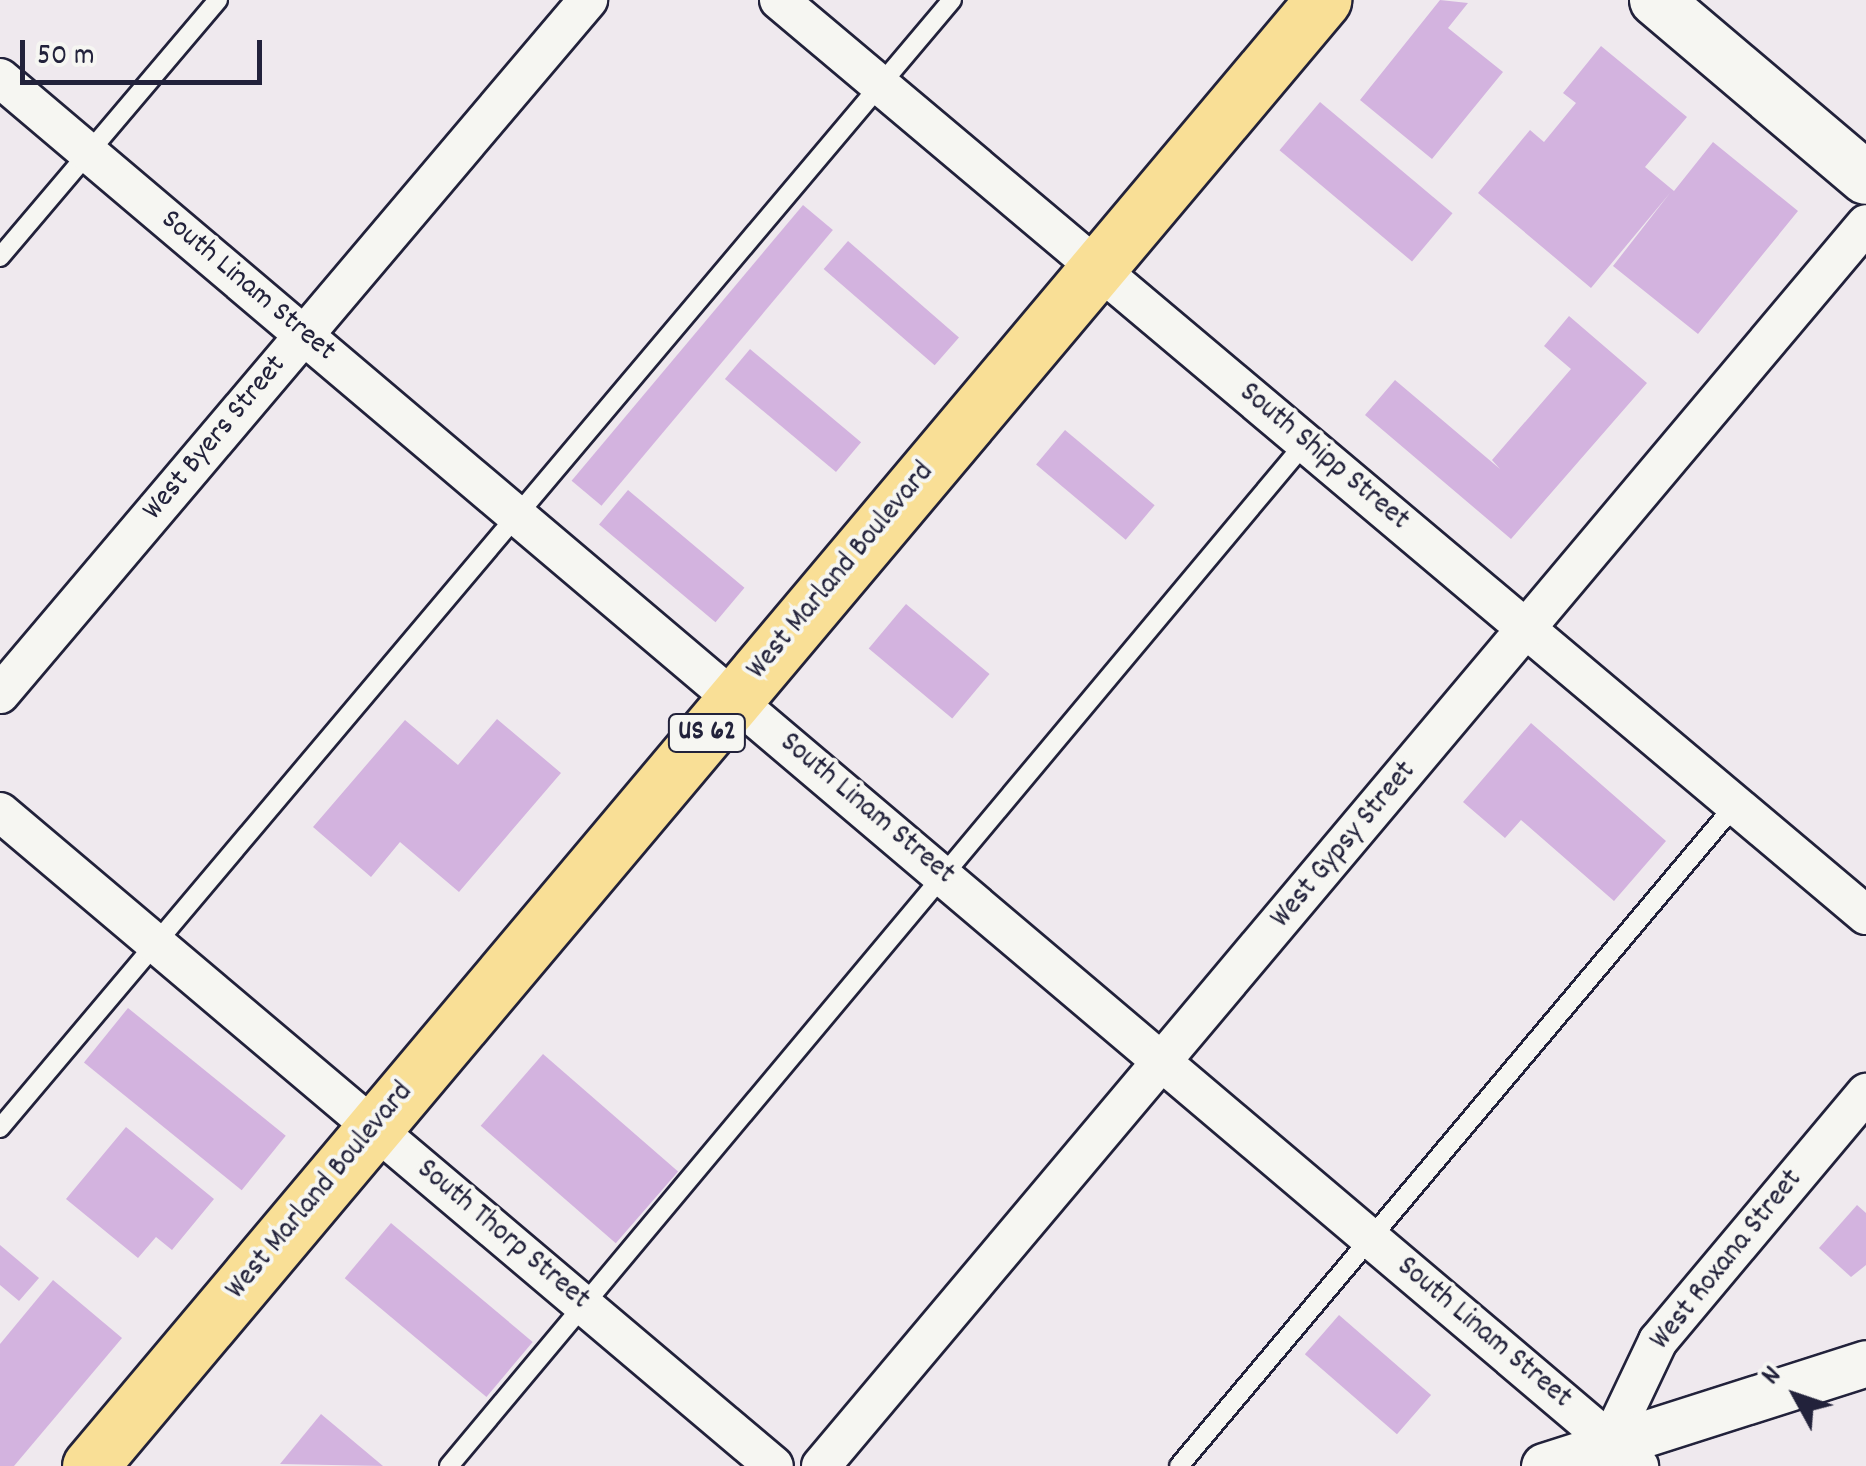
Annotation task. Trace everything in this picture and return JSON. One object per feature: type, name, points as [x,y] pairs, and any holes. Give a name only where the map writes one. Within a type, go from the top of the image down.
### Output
[{"type":"highway","name":"West Marland Boulevard","points":[[90,1466],[1324,0]]},
{"type":"main road","points":[[1656,0],[1866,178]]},
{"type":"street","name":"West Byers Street","points":[[0,694],[588,0]]},
{"type":"street","name":"South Shipp Street","points":[[779,0],[1866,916]]},
{"type":"street","name":"South Linam Street","points":[[0,78],[1625,1454]]},
{"type":"street","name":"West Gypsy Street","points":[[822,1466],[1866,224]]},
{"type":"street","name":"South Thorp Street","points":[[0,812],[774,1466]]},
{"type":"street","name":"West Roxana Street","points":[[1625,1454],[1658,1341],[1866,1093]]},
{"type":"street","points":[[1544,1466],[1625,1454],[1866,1363]]},
{"type":"lane","points":[[0,258],[218,0]]},
{"type":"lane","points":[[0,1128],[952,0]]},
{"type":"lane","points":[[449,1466],[1306,443]]},
{"type":"lane","points":[[1179,1466],[1735,806]]},
{"type":"building","points":[[1440,0],[1468,3],[1448,28],[1503,72],[1432,159],[1360,100]]},
{"type":"building","points":[[1601,46],[1687,117],[1645,167],[1674,191],[1713,142],[1798,211],[1698,334],[1613,266],[1670,193],[1591,288],[1478,193],[1530,130],[1544,142],[1576,103],[1563,93]]},
{"type":"building","points":[[1320,102],[1453,213],[1412,261],[1280,150]]},
{"type":"building","points":[[803,205],[833,230],[601,506],[572,481]]},
{"type":"building","points":[[848,241],[959,337],[935,365],[824,269]]},
{"type":"building","points":[[1569,316],[1647,383],[1511,539],[1365,415],[1395,380],[1500,469],[1492,460],[1571,369],[1544,346]]},
{"type":"building","points":[[750,349],[861,442],[836,472],[725,379]]},
{"type":"building","points":[[1065,430],[1155,505],[1126,540],[1036,464]]},
{"type":"building","points":[[628,490],[744,588],[716,622],[599,524]]},
{"type":"building","points":[[906,604],[989,674],[952,718],[869,648]]},
{"type":"building","points":[[497,719],[561,773],[459,892],[400,842],[371,877],[313,827],[405,720],[458,765]]},
{"type":"building","points":[[1531,723],[1666,841],[1614,901],[1521,820],[1505,838],[1463,802]]},
{"type":"building","points":[[128,1008],[286,1136],[242,1190],[84,1062]]},
{"type":"building","points":[[543,1054],[678,1171],[616,1243],[481,1126]]},
{"type":"building","points":[[126,1127],[214,1199],[172,1250],[156,1237],[138,1258],[66,1199]]},
{"type":"building","points":[[1857,1205],[1866,1213],[1866,1265],[1851,1277],[1819,1248]]},
{"type":"building","points":[[391,1223],[533,1342],[486,1397],[345,1278]]},
{"type":"building","points":[[0,1245],[39,1278],[19,1301],[0,1285]]},
{"type":"building","points":[[53,1280],[122,1338],[14,1466],[0,1466],[0,1344]]},
{"type":"building","points":[[1339,1315],[1431,1395],[1397,1434],[1305,1354]]},
{"type":"building","points":[[321,1414],[383,1466],[280,1464]]}]
